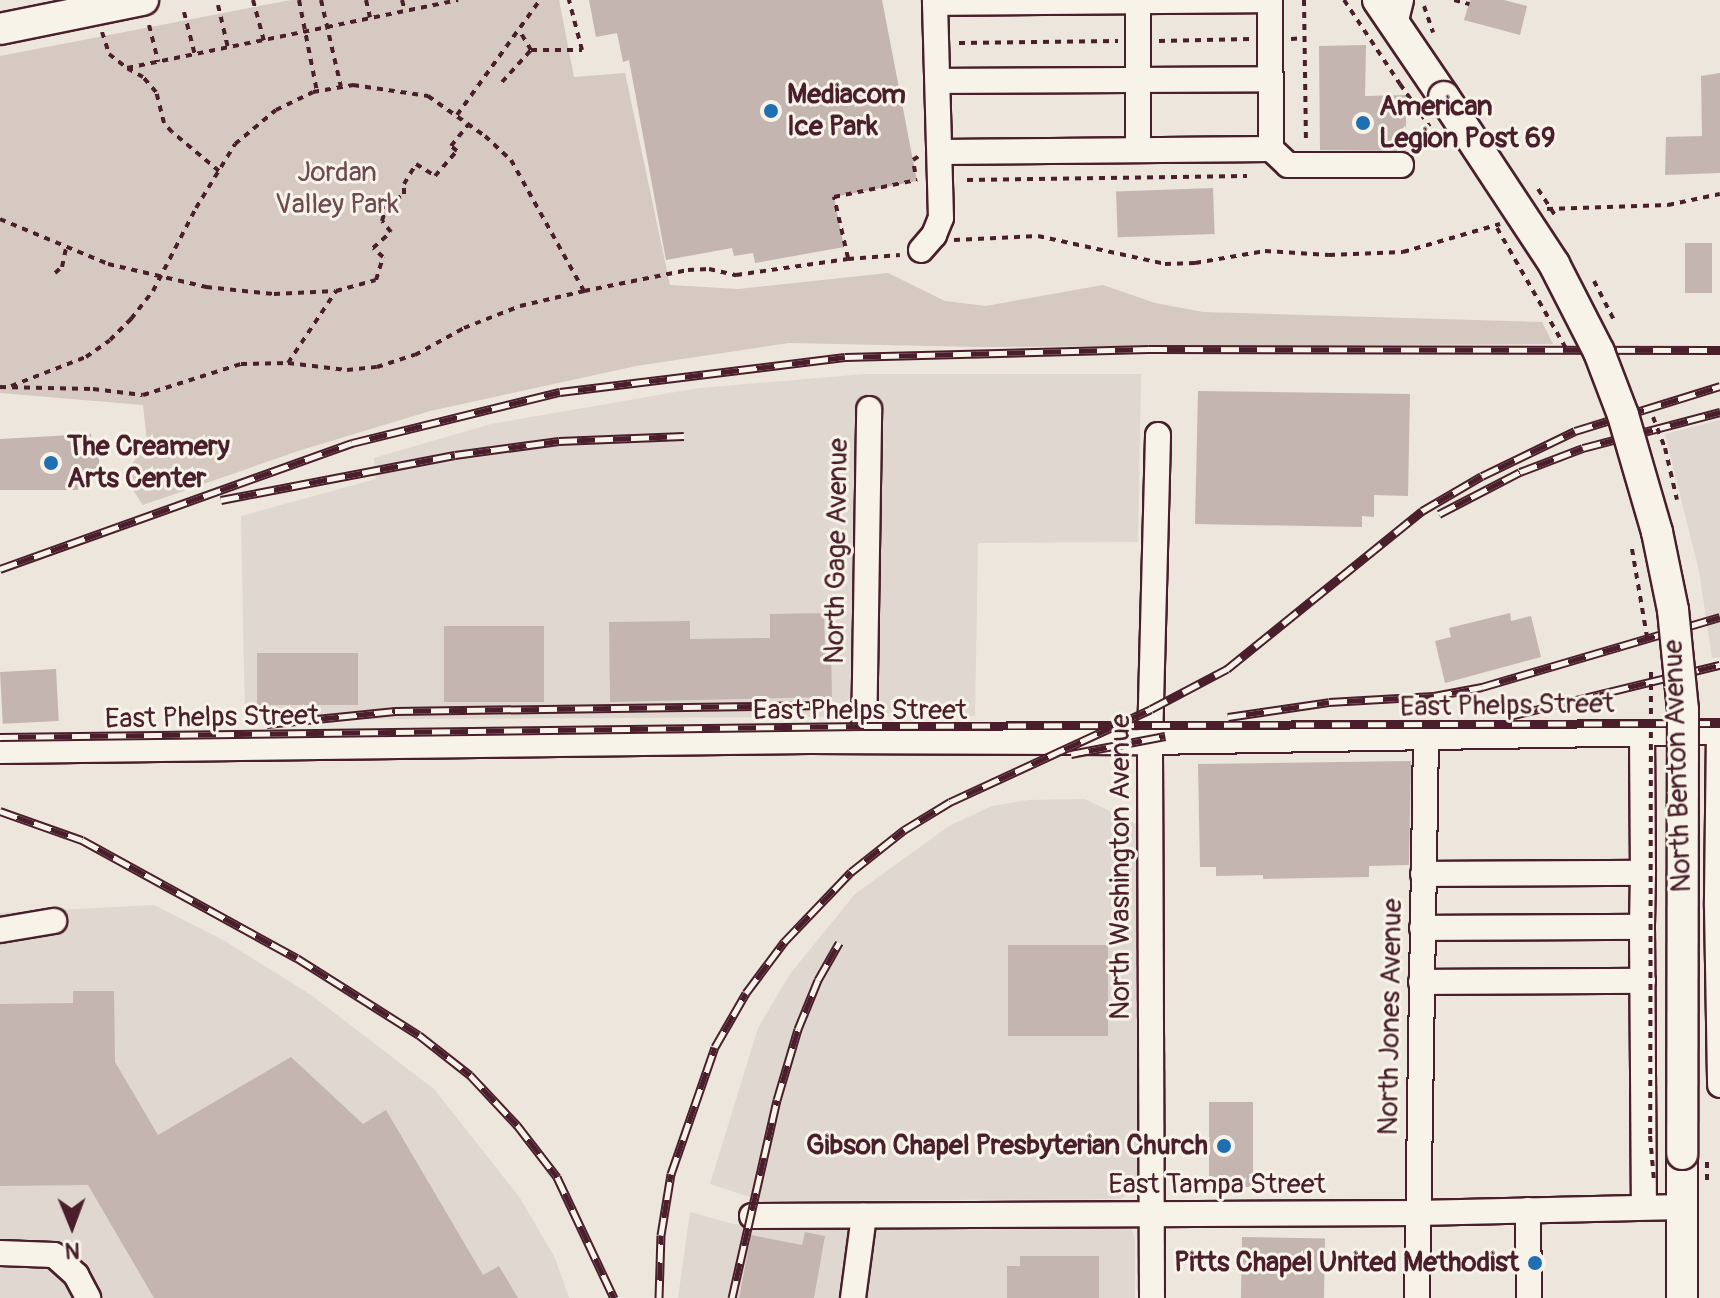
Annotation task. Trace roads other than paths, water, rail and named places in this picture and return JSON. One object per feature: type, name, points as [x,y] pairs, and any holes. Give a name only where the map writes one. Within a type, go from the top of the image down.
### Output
[{"type":"main road","name":"North Benton Avenue","points":[[1392,8],[1444,97],[1554,264],[1599,352],[1623,415],[1660,545],[1673,610],[1683,710],[1682,1298]]},
{"type":"main road","points":[[0,29],[146,10]]},
{"type":"street","points":[[921,250],[934,235],[941,218],[933,152],[938,81],[935,2],[1270,0],[1271,149]]},
{"type":"street","points":[[1138,1],[1138,148]]},
{"type":"street","points":[[938,81],[1271,79]]},
{"type":"street","points":[[933,152],[1271,149],[1288,165],[1401,165]]},
{"type":"street","name":"North Gage Avenue","points":[[864,741],[869,409]]},
{"type":"street","name":"North Washington Avenue","points":[[1152,1298],[1150,742],[1158,435]]},
{"type":"street","points":[[1720,732],[1720,1085]]},
{"type":"street","name":"East Phelps Street","points":[[0,751],[864,741],[1150,742],[1720,732]]},
{"type":"street","points":[[1642,733],[1644,1207]]},
{"type":"street","name":"North Jones Avenue","points":[[1417,1298],[1426,738]]},
{"type":"street","points":[[1423,874],[1643,873]]},
{"type":"street","points":[[0,930],[54,921]]},
{"type":"street","points":[[1422,928],[1642,927]]},
{"type":"street","points":[[1421,982],[1643,981]]},
{"type":"street","name":"East Tampa Street","points":[[752,1216],[1417,1213],[1682,1207]]},
{"type":"street","points":[[1528,1210],[1529,1298]]},
{"type":"street","points":[[853,1298],[864,1216]]},
{"type":"street","points":[[0,1253],[54,1255],[76,1275],[88,1298]]},
{"type":"railway","points":[[0,569],[352,443],[560,392],[845,357],[1149,349],[1720,350]]},
{"type":"railway","points":[[659,1298],[661,1235],[671,1174],[715,1047],[746,993],[784,942],[851,872],[904,830],[950,802],[1151,709],[1227,669],[1422,511],[1482,476],[1575,431],[1720,386]]},
{"type":"railway","points":[[1439,514],[1520,472],[1583,448],[1720,412]]},
{"type":"railway","points":[[221,500],[455,455],[559,441],[684,436]]},
{"type":"railway","points":[[1228,717],[1329,702],[1434,696],[1482,687],[1720,617]]},
{"type":"railway","points":[[1506,717],[1720,665]]},
{"type":"railway","points":[[267,724],[395,711],[826,705]]},
{"type":"railway","points":[[0,737],[864,726],[1720,723]]},
{"type":"railway","points":[[1071,754],[1165,736]]},
{"type":"railway","points":[[0,811],[82,840],[297,958],[419,1035],[470,1075],[517,1125],[557,1177],[614,1298]]},
{"type":"railway","points":[[732,1298],[777,1100],[798,1029],[818,980],[839,943]]},
{"type":"place","name":"Mediacom Ice Park","points":[[771,111]]},
{"type":"place","name":"American Legion Post 69","points":[[1363,123]]},
{"type":"place","name":"The Creamery Arts Center","points":[[51,463]]},
{"type":"place","name":"Gibson Chapel Presbyterian Church","points":[[1224,1146]]},
{"type":"place","name":"Pitts Chapel United Methodist","points":[[1535,1263]]},
{"type":"park label","name":"Jordan Valley Park","points":[[337,189]]}]
